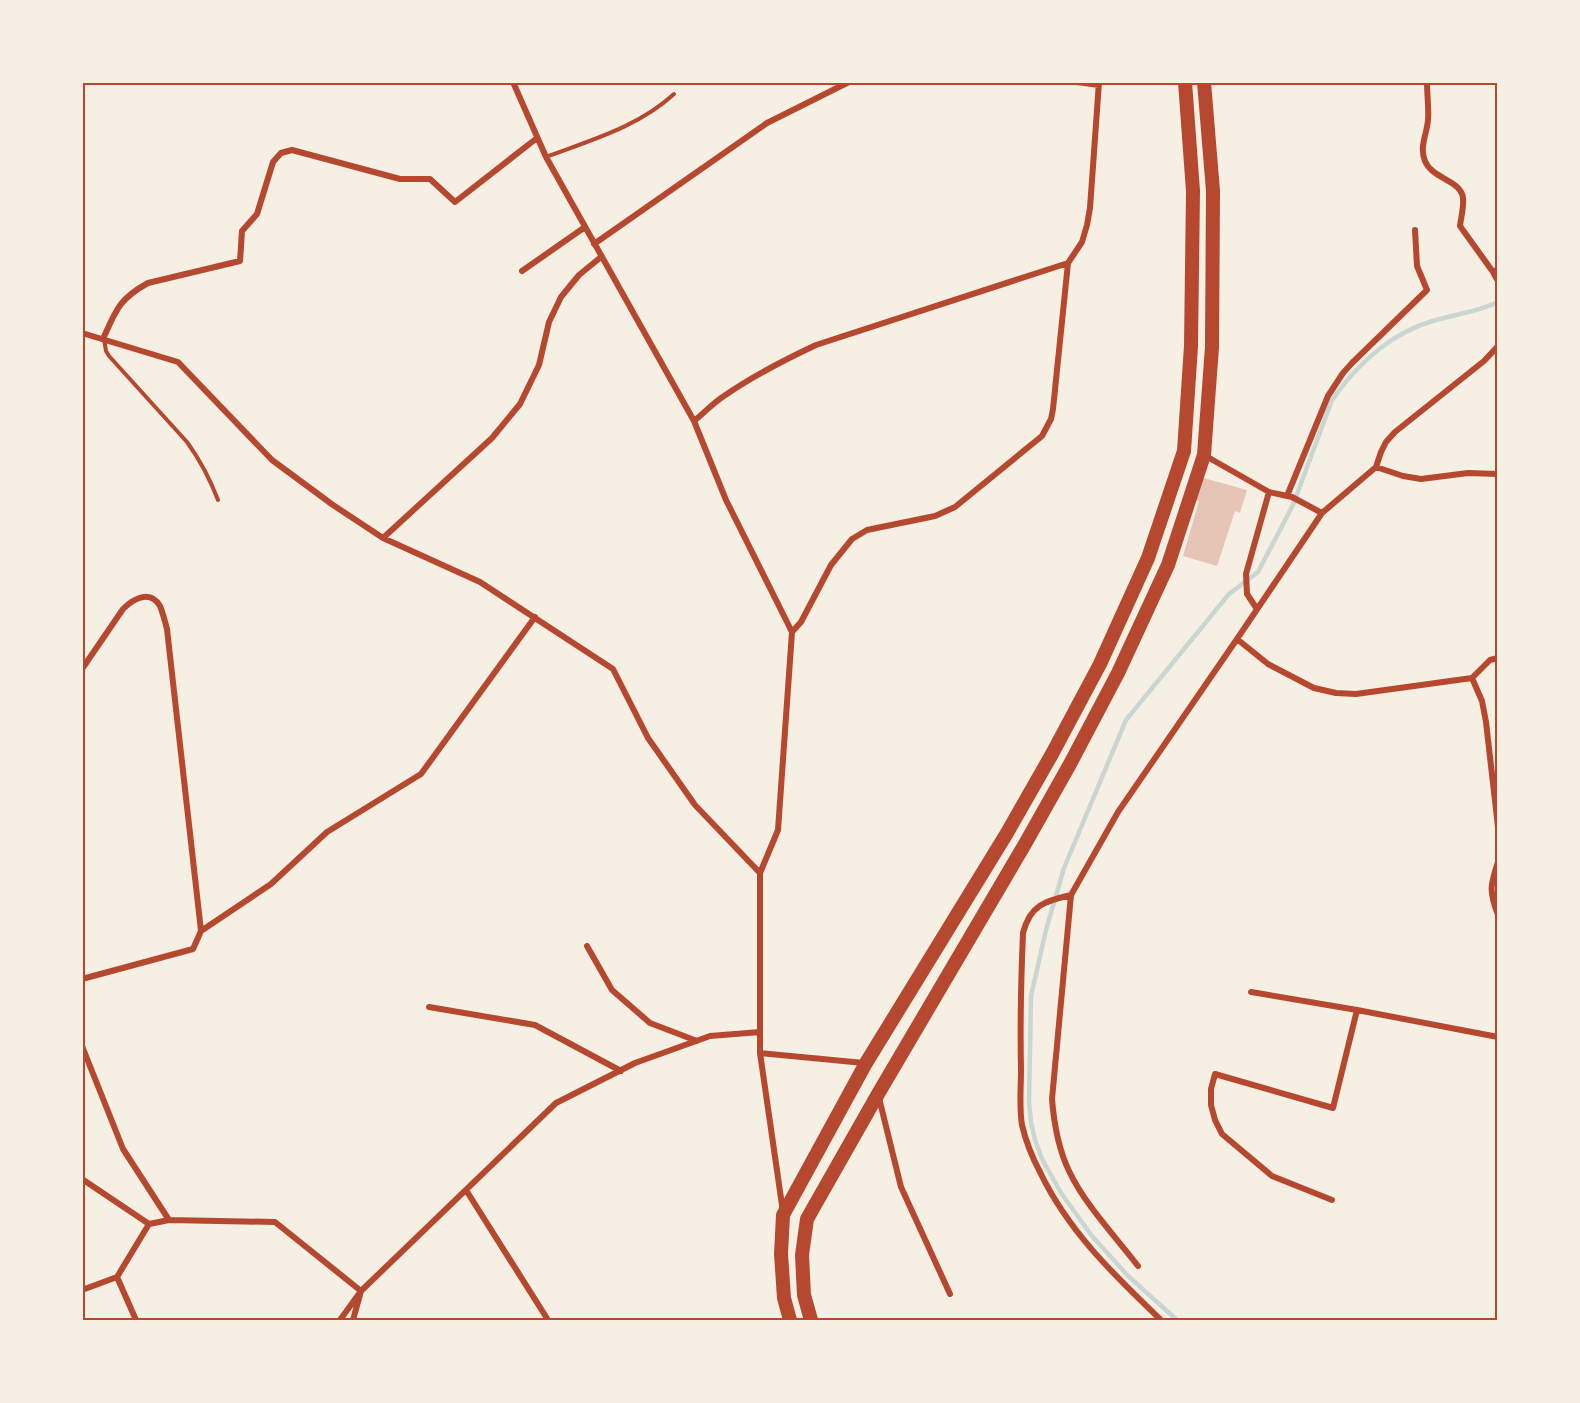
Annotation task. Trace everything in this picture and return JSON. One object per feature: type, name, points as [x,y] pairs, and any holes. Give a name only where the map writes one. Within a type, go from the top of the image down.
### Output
[{"type":"highway","points":[[790,1320],[784,1298],[781,1254],[783,1215],[866,1063],[1007,834],[1100,664],[1148,558],[1184,451],[1191,346],[1193,191],[1185,82]]},
{"type":"highway","points":[[811,1320],[804,1295],[802,1255],[807,1219],[1042,814],[1118,673],[1168,566],[1204,455],[1212,347],[1214,191],[1204,82]]},
{"type":"street","points":[[513,82],[546,158],[694,421],[726,500],[792,632],[778,830],[760,873],[760,1053],[783,1215]]},
{"type":"street","points":[[594,244],[767,123],[849,82]]},
{"type":"street","points":[[792,632],[801,622],[831,565],[852,539],[867,530],[935,516],[955,507],[1042,436],[1051,419],[1068,263],[1082,242],[1089,216],[1099,84],[1077,82]]},
{"type":"street","points":[[1427,82],[1428,120],[1422,150],[1424,158],[1432,172],[1459,189],[1464,198],[1460,226],[1495,270],[1497,281]]},
{"type":"street","points":[[104,339],[117,309],[135,290],[148,283],[240,261],[242,231],[257,214],[273,162],[281,153],[292,150],[400,179],[430,179],[455,202],[537,138]]},
{"type":"street","points":[[522,272],[585,227]]},
{"type":"street","points":[[1289,496],[1328,396],[1335,385],[1352,363],[1427,290],[1417,266],[1415,230]]},
{"type":"street","points":[[383,538],[492,438],[520,404],[539,365],[549,322],[561,297],[579,275],[602,257]]},
{"type":"street","points":[[694,421],[722,397],[782,361],[816,345],[1068,263]]},
{"type":"street","points":[[82,333],[178,362],[272,460],[333,505],[383,538],[480,582],[613,669],[648,738],[695,805],[760,873]]},
{"type":"street","points":[[1138,1266],[1081,1193],[1060,1148],[1054,1124],[1052,1099],[1071,895],[1118,812],[1322,513],[1376,467],[1386,442],[1395,432],[1484,361],[1497,346]]},
{"type":"street","points":[[1204,455],[1269,492],[1289,496],[1322,513]]},
{"type":"street","points":[[1376,467],[1421,479],[1468,473],[1497,474]]},
{"type":"street","points":[[1257,609],[1246,588],[1246,574],[1269,492]]},
{"type":"street","points":[[82,669],[123,609],[132,601],[143,596],[153,599],[159,605],[167,629],[201,931],[193,949],[82,979]]},
{"type":"street","points":[[201,931],[271,884],[327,832],[421,774],[535,617]]},
{"type":"street","points":[[1237,639],[1268,664],[1314,688],[1336,693],[1356,694],[1472,678],[1490,660],[1497,658]]},
{"type":"street","points":[[1472,678],[1482,701],[1486,722],[1497,827]]},
{"type":"street","points":[[1497,862],[1490,891],[1497,915]]},
{"type":"street","points":[[1071,895],[1040,905],[1031,913],[1023,933],[1020,1003],[1022,1124],[1030,1153],[1061,1210],[1111,1272],[1161,1320]]},
{"type":"street","points":[[587,946],[612,990],[650,1023],[697,1041]]},
{"type":"street","points":[[1251,992],[1497,1037]]},
{"type":"street","points":[[429,1007],[535,1025],[621,1071]]},
{"type":"street","points":[[1332,1200],[1272,1176],[1222,1134],[1211,1105],[1211,1089],[1215,1074],[1333,1108],[1358,1010]]},
{"type":"street","points":[[340,1320],[361,1291],[556,1102],[635,1064],[710,1036],[760,1032]]},
{"type":"street","points":[[82,1046],[123,1149],[169,1220]]},
{"type":"street","points":[[760,1053],[866,1063]]},
{"type":"street","points":[[878,1094],[901,1187],[950,1294]]},
{"type":"street","points":[[82,1179],[149,1224],[169,1220],[275,1222],[361,1291]]},
{"type":"street","points":[[466,1190],[548,1320]]},
{"type":"street","points":[[82,1290],[117,1277],[149,1224]]},
{"type":"street","points":[[117,1277],[136,1320]]},
{"type":"street","points":[[353,1320],[361,1291]]},
{"type":"lane","points":[[546,158],[634,123],[662,105],[674,94]]},
{"type":"lane","points":[[104,339],[109,356],[197,456],[218,500]]},
{"type":"building","points":[[1200,477],[1247,490],[1240,513],[1235,511],[1217,566],[1183,556],[1199,501],[1194,499]]},
{"type":"waterway","points":[[1177,1320],[1128,1276],[1092,1236],[1061,1193],[1042,1159],[1035,1140],[1029,1103],[1031,996],[1046,930],[1064,868],[1126,720],[1229,594],[1258,572],[1293,505],[1332,400],[1364,362],[1405,332],[1420,325],[1475,311],[1498,302]]}]
